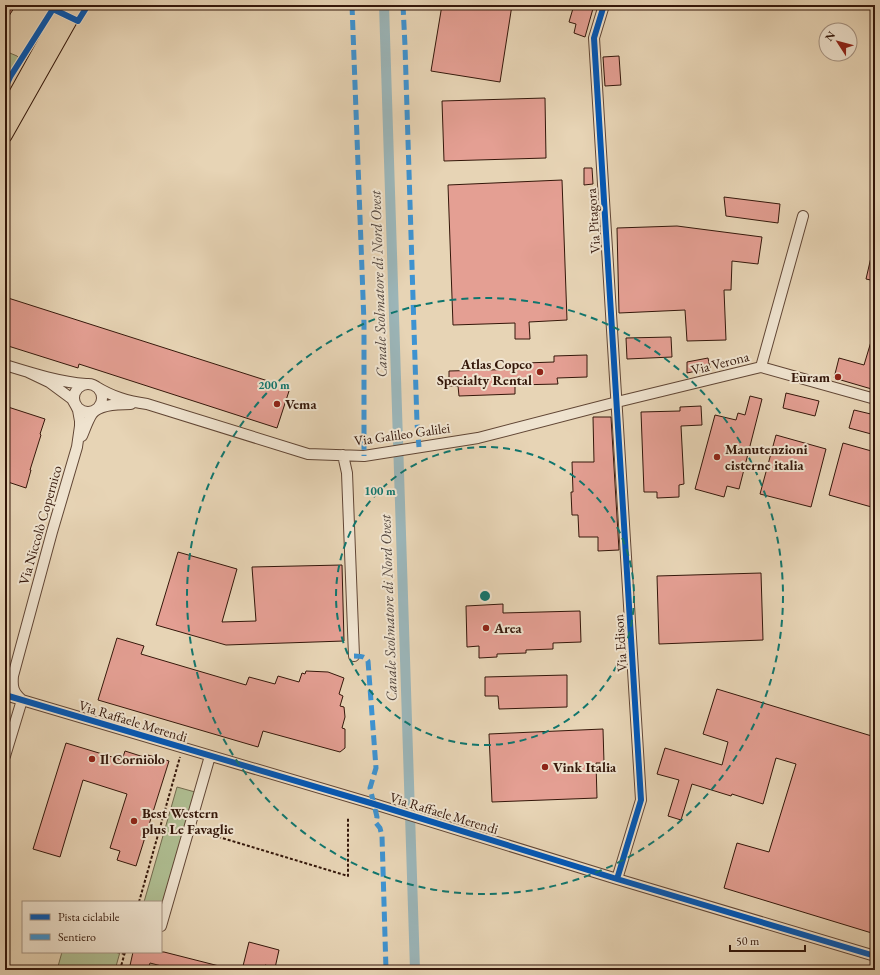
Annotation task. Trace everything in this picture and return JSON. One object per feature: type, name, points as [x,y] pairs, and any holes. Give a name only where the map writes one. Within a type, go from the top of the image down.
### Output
[{"type":"main road","points":[[5,113],[65,5]]},
{"type":"main road","points":[[5,136],[79,5]]},
{"type":"street","name":"Via Pitagora","points":[[604,5],[594,38],[617,402]]},
{"type":"street","points":[[761,367],[803,216]]},
{"type":"street","name":"Via Galileo Galilei","points":[[5,365],[64,381],[92,385],[114,396],[129,401],[147,404],[308,454],[364,456],[478,438],[617,402]]},
{"type":"street","name":"Via Verona","points":[[617,402],[761,367],[875,399]]},
{"type":"street","name":"Via Galileo Galilei","points":[[28,372],[45,380],[70,397],[76,406]]},
{"type":"street","points":[[92,385],[100,391],[102,397],[101,404],[96,410],[90,412],[80,410],[76,406],[74,399],[76,392],[81,386],[92,385]]},
{"type":"street","name":"Via Edison","points":[[617,402],[641,800],[617,879]]},
{"type":"street","name":"Via Galileo Galilei","points":[[96,410],[108,406],[123,404],[147,404]]},
{"type":"street","name":"Via Niccolò Copernico","points":[[22,700],[15,692],[13,676],[76,447],[80,421],[76,406]]},
{"type":"street","name":"Via Niccolò Copernico","points":[[76,447],[90,417],[96,410]]},
{"type":"street","points":[[343,455],[347,473],[354,656]]},
{"type":"street","name":"Via Raffaele Merendi","points":[[5,695],[382,806],[617,879],[875,956]]},
{"type":"street","points":[[5,756],[22,700]]},
{"type":"street","points":[[162,926],[210,756]]},
{"type":"path","points":[[7,79],[14,71]]},
{"type":"path","points":[[139,901],[183,748]]},
{"type":"path","points":[[189,828],[348,876],[348,818]]},
{"type":"path","points":[[120,970],[124,953]]},
{"type":"green space","points":[[5,51],[17,56],[22,61],[12,77],[5,93]]},
{"type":"green space","points":[[177,787],[195,792],[162,906],[162,901],[144,901]]},
{"type":"green space","points":[[62,953],[120,953],[115,970],[57,970]]},
{"type":"building","points":[[5,5],[16,5],[5,22]]},
{"type":"building","points":[[442,5],[512,5],[500,82],[431,71]]},
{"type":"building","points":[[574,5],[594,5],[585,37],[574,33],[576,24],[569,22]]},
{"type":"building","points":[[619,56],[621,85],[605,86],[603,57]]},
{"type":"building","points":[[545,98],[546,158],[444,161],[442,101]]},
{"type":"building","points":[[584,168],[592,168],[593,184],[584,185]]},
{"type":"building","points":[[562,180],[567,320],[529,322],[530,339],[515,339],[515,323],[453,325],[448,185]]},
{"type":"building","points":[[724,197],[780,204],[778,223],[726,216]]},
{"type":"building","points":[[677,226],[762,237],[758,264],[732,261],[731,290],[724,290],[726,340],[687,341],[685,310],[619,313],[617,228]]},
{"type":"building","points":[[872,253],[875,254],[875,281],[866,279]]},
{"type":"building","points":[[5,297],[290,388],[277,428],[79,364],[78,368],[5,345]]},
{"type":"building","points":[[873,335],[875,336],[875,390],[834,378],[839,358],[864,365]]},
{"type":"building","points":[[671,337],[672,357],[627,359],[626,338]]},
{"type":"building","points":[[587,355],[587,377],[557,378],[558,384],[515,385],[515,394],[459,396],[458,386],[449,386],[449,371],[525,369],[525,363],[554,362],[554,356]]},
{"type":"building","points":[[708,358],[710,368],[687,373],[687,362]]},
{"type":"building","points":[[786,393],[819,401],[815,416],[783,408]]},
{"type":"building","points":[[750,396],[762,399],[739,489],[727,486],[724,497],[695,489],[715,415],[736,420],[738,413],[745,415]]},
{"type":"building","points":[[5,406],[45,419],[26,488],[5,481]]},
{"type":"building","points":[[701,406],[702,425],[681,426],[684,484],[679,485],[679,497],[657,498],[657,492],[644,492],[641,412],[680,411],[680,407]]},
{"type":"building","points":[[854,410],[875,415],[875,435],[849,428]]},
{"type":"building","points":[[593,417],[611,417],[619,550],[598,551],[598,537],[579,537],[578,515],[572,515],[572,462],[594,462]]},
{"type":"building","points":[[776,435],[826,449],[811,507],[760,494]]},
{"type":"building","points":[[843,443],[875,452],[875,508],[829,495]]},
{"type":"building","points":[[178,552],[237,569],[222,622],[256,621],[252,567],[342,565],[344,641],[226,645],[156,625]]},
{"type":"building","points":[[761,573],[763,640],[659,644],[657,576]]},
{"type":"building","points":[[503,604],[503,613],[580,611],[581,642],[553,643],[553,649],[526,650],[526,653],[497,654],[497,657],[479,658],[479,646],[467,647],[466,606]]},
{"type":"building","points":[[117,638],[144,646],[141,654],[246,685],[249,677],[275,684],[278,676],[299,682],[302,673],[305,674],[306,671],[328,672],[344,678],[339,694],[343,696],[340,706],[344,707],[345,717],[342,728],[345,729],[345,748],[340,752],[263,731],[258,747],[98,700]]},
{"type":"building","points":[[567,675],[567,707],[499,709],[498,696],[485,696],[485,677]]},
{"type":"building","points":[[717,689],[875,737],[875,934],[724,888],[737,843],[769,852],[796,764],[776,758],[763,804],[732,794],[731,796],[692,784],[681,820],[668,816],[679,780],[657,774],[665,748],[722,765],[728,742],[703,734]]},
{"type":"building","points":[[603,729],[604,763],[596,763],[597,798],[492,802],[489,734]]},
{"type":"building","name":"Best Western plus Le Favaglie","points":[[66,743],[122,760],[125,751],[147,758],[148,755],[169,761],[136,866],[117,860],[120,851],[110,848],[127,794],[83,780],[60,857],[33,849]]},
{"type":"building","points":[[249,942],[279,950],[275,968],[265,965],[265,970],[242,970]]},
{"type":"building","points":[[162,952],[223,967],[223,970],[177,970],[150,963],[148,970],[129,970],[133,953]]},
{"type":"waterway","name":"Canale Scolmatore di Nord Ovest","points":[[384,5],[415,970]]},
{"type":"marked path","points":[[352,5],[364,323],[364,456]]},
{"type":"marked path","points":[[403,5],[419,447]]},
{"type":"marked path","points":[[354,656],[365,658],[368,661],[376,768],[370,788],[377,817],[376,823],[380,828],[382,836],[386,970]]},
{"type":"cycle path","points":[[55,5],[53,9],[78,21],[88,5]]},
{"type":"cycle path","points":[[604,5],[594,38],[641,800],[617,879]]},
{"type":"cycle path","points":[[5,88],[10,77],[53,9]]},
{"type":"cycle path","points":[[5,695],[374,804],[617,879],[875,956]]},
{"type":"place","name":"Atlas Copco Specialty Rental","points":[[540,372]]},
{"type":"place","name":"Euram","points":[[838,377]]},
{"type":"place","name":"Vema","points":[[277,404]]},
{"type":"place","name":"Manutenzioni cisterne italia","points":[[717,457]]},
{"type":"place","name":"Area","points":[[486,628]]},
{"type":"place","name":"Il Corniolo","points":[[92,759]]},
{"type":"place","name":"Vink Italia","points":[[545,767]]},
{"type":"place","name":"Best Western plus Le Favaglie","points":[[134,821]]}]
